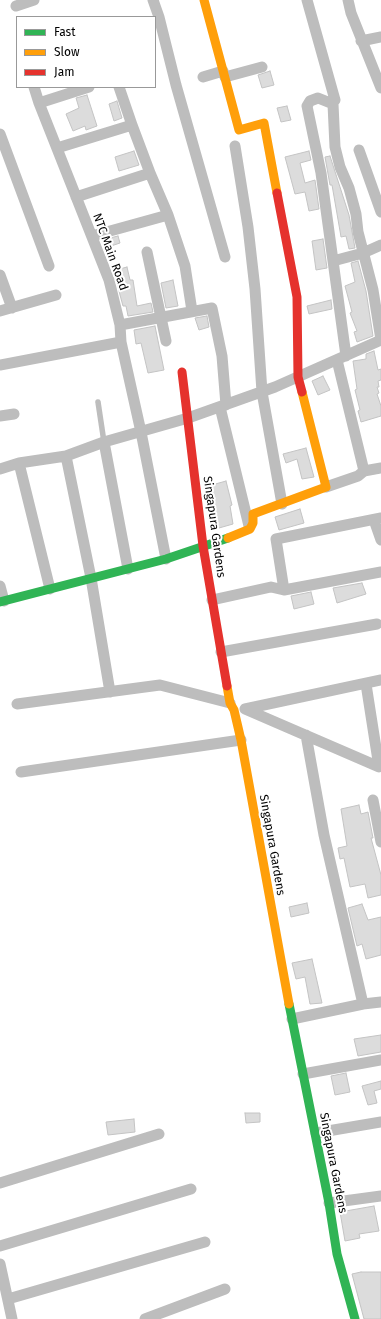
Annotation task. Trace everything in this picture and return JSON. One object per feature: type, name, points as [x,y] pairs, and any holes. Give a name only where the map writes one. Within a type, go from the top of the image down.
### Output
[{"type":"street","points":[[16,8],[34,0]]},
{"type":"street","points":[[153,0],[226,257]]},
{"type":"street","points":[[204,0],[239,130],[264,123],[297,297],[298,377],[326,487]]},
{"type":"street","points":[[308,0],[327,64],[335,100]]},
{"type":"street","points":[[348,0],[351,14],[361,41],[381,87]]},
{"type":"street","points":[[361,41],[381,37]]},
{"type":"street","points":[[202,77],[262,67]]},
{"type":"street","name":"NTC Main Road","points":[[34,88],[38,103],[109,280],[120,325],[121,342],[141,432],[166,560]]},
{"type":"street","points":[[38,103],[86,88]]},
{"type":"street","points":[[119,88],[150,173],[168,214],[185,266],[192,311]]},
{"type":"street","points":[[0,469],[19,463],[66,456],[104,442],[188,418],[262,392],[298,377],[341,358],[381,340],[373,290],[363,253],[349,188],[340,167],[335,147],[333,104],[318,98],[310,100],[307,106],[321,173],[333,261],[341,358],[364,471]]},
{"type":"street","points":[[57,148],[132,125]]},
{"type":"street","points":[[0,134],[49,266]]},
{"type":"street","points":[[235,146],[248,227],[255,289],[262,392],[282,504]]},
{"type":"street","points":[[359,150],[381,212]]},
{"type":"street","points":[[76,197],[150,173]]},
{"type":"street","points":[[92,236],[168,214]]},
{"type":"street","points":[[333,261],[363,253],[381,245]]},
{"type":"street","points":[[147,252],[166,341]]},
{"type":"street","points":[[0,275],[12,308]]},
{"type":"street","points":[[0,311],[56,295]]},
{"type":"street","points":[[120,325],[212,308],[222,356],[223,406],[250,529]]},
{"type":"street","points":[[0,365],[121,342]]},
{"type":"street","name":"Singapura Gardens","points":[[182,372],[203,546],[221,652],[237,707],[241,740],[292,1019],[316,1133],[337,1254],[355,1319]]},
{"type":"street","points":[[0,416],[14,414]]},
{"type":"street","points":[[104,442],[128,569]]},
{"type":"street","points":[[66,456],[91,578],[110,692]]},
{"type":"street","points":[[19,463],[50,590]]},
{"type":"street","points":[[0,586],[2,602],[166,560],[250,529],[253,523],[253,514],[358,476],[364,471],[381,468]]},
{"type":"street","points":[[284,590],[276,539],[377,519],[381,540]]},
{"type":"street","points":[[212,600],[271,587],[284,590],[381,572]]},
{"type":"street","points":[[221,652],[377,624]]},
{"type":"street","points":[[237,707],[381,680]]},
{"type":"street","points":[[17,704],[160,685],[237,707],[306,735],[379,768],[366,684]]},
{"type":"street","points":[[306,735],[324,836],[363,1004]]},
{"type":"street","points":[[21,772],[241,740]]},
{"type":"street","points":[[373,800],[381,842]]},
{"type":"street","points":[[292,1019],[363,1004],[381,1002]]},
{"type":"street","points":[[303,1074],[381,1060]]},
{"type":"street","points":[[316,1133],[381,1122]]},
{"type":"street","points":[[0,1183],[159,1134]]},
{"type":"street","points":[[0,1246],[191,1189]]},
{"type":"street","points":[[329,1203],[381,1196]]},
{"type":"street","points":[[8,1300],[205,1242]]},
{"type":"street","points":[[0,1264],[12,1319]]},
{"type":"street","points":[[145,1319],[225,1289]]},
{"type":"lane","points":[[98,402],[104,442]]},
{"type":"building","points":[[270,71],[274,85],[262,88],[258,75]]},
{"type":"building","points":[[87,95],[97,126],[86,130],[85,126],[73,131],[66,114],[79,108],[76,98]]},
{"type":"building","points":[[117,101],[122,118],[114,121],[109,104]]},
{"type":"building","points":[[287,106],[291,120],[281,122],[277,108]]},
{"type":"building","points":[[134,151],[139,165],[119,171],[115,157]]},
{"type":"building","points":[[309,151],[311,160],[300,163],[305,183],[315,180],[319,209],[309,211],[305,192],[295,194],[285,157]]},
{"type":"building","points":[[330,156],[349,215],[355,248],[349,249],[346,236],[341,237],[332,185],[330,185],[325,157]]},
{"type":"building","points":[[118,236],[120,243],[105,248],[102,240]]},
{"type":"building","points":[[323,239],[327,268],[316,270],[312,241]]},
{"type":"building","points":[[358,261],[366,291],[373,336],[357,342],[354,332],[357,331],[350,313],[352,312],[345,286],[355,282],[351,263]]},
{"type":"building","points":[[127,267],[130,280],[133,280],[137,306],[151,303],[153,312],[128,316],[126,306],[123,306],[120,295],[117,283],[120,282],[116,270]]},
{"type":"building","points":[[173,280],[178,306],[166,308],[161,283]]},
{"type":"building","points":[[331,300],[332,309],[309,314],[307,306]]},
{"type":"building","points":[[207,316],[209,327],[199,330],[195,318]]},
{"type":"building","points":[[155,326],[164,370],[148,373],[141,343],[136,344],[134,330]]},
{"type":"building","points":[[374,351],[378,370],[381,369],[381,380],[378,381],[379,387],[377,387],[379,393],[377,394],[381,406],[381,416],[361,422],[358,411],[360,410],[355,390],[357,389],[353,361],[366,359],[366,354]]},
{"type":"building","points":[[323,376],[330,390],[318,395],[312,381]]},
{"type":"building","points":[[306,448],[314,477],[302,479],[297,459],[286,463],[283,454]]},
{"type":"building","points":[[226,481],[232,505],[230,506],[233,524],[219,528],[205,487]]},
{"type":"building","points":[[300,509],[304,523],[279,530],[275,517]]},
{"type":"building","points":[[362,583],[366,594],[337,603],[333,588]]},
{"type":"building","points":[[311,592],[314,604],[294,609],[291,596]]},
{"type":"building","points":[[359,805],[361,814],[368,812],[373,838],[371,838],[381,875],[381,895],[368,898],[365,884],[350,887],[344,858],[340,859],[338,848],[347,846],[341,809]]},
{"type":"building","points":[[307,903],[309,913],[291,917],[289,907]]},
{"type":"building","points":[[362,904],[368,920],[381,917],[381,955],[366,959],[362,944],[357,946],[348,908]]},
{"type":"building","points":[[312,959],[322,1003],[310,1004],[305,977],[296,979],[292,963]]},
{"type":"building","points":[[381,1035],[381,1052],[358,1056],[354,1039]]},
{"type":"building","points":[[346,1073],[350,1092],[335,1095],[331,1076]]},
{"type":"building","points":[[381,1081],[381,1089],[374,1091],[377,1103],[368,1105],[362,1086]]},
{"type":"building","points":[[245,1113],[260,1113],[260,1122],[246,1123]]},
{"type":"building","points":[[134,1119],[135,1132],[108,1135],[106,1122]]},
{"type":"building","points":[[374,1206],[379,1231],[359,1234],[360,1238],[345,1241],[340,1212]]},
{"type":"building","points":[[361,1272],[381,1272],[381,1319],[364,1319],[352,1274]]},
{"type":"traffic: fast","points":[[0,602],[166,559],[228,538]]},
{"type":"traffic: fast","points":[[289,1004],[329,1203],[337,1254],[355,1319]]},
{"type":"traffic: slow","points":[[204,0],[239,130],[264,123],[277,193]]},
{"type":"traffic: slow","points":[[228,538],[250,529],[253,523],[253,514],[326,487],[302,392]]},
{"type":"traffic: slow","points":[[227,686],[230,703],[234,710],[241,740],[289,1004]]},
{"type":"traffic: jam","points":[[277,193],[297,297],[298,377],[302,392]]},
{"type":"traffic: jam","points":[[182,372],[203,546],[227,686]]}]
